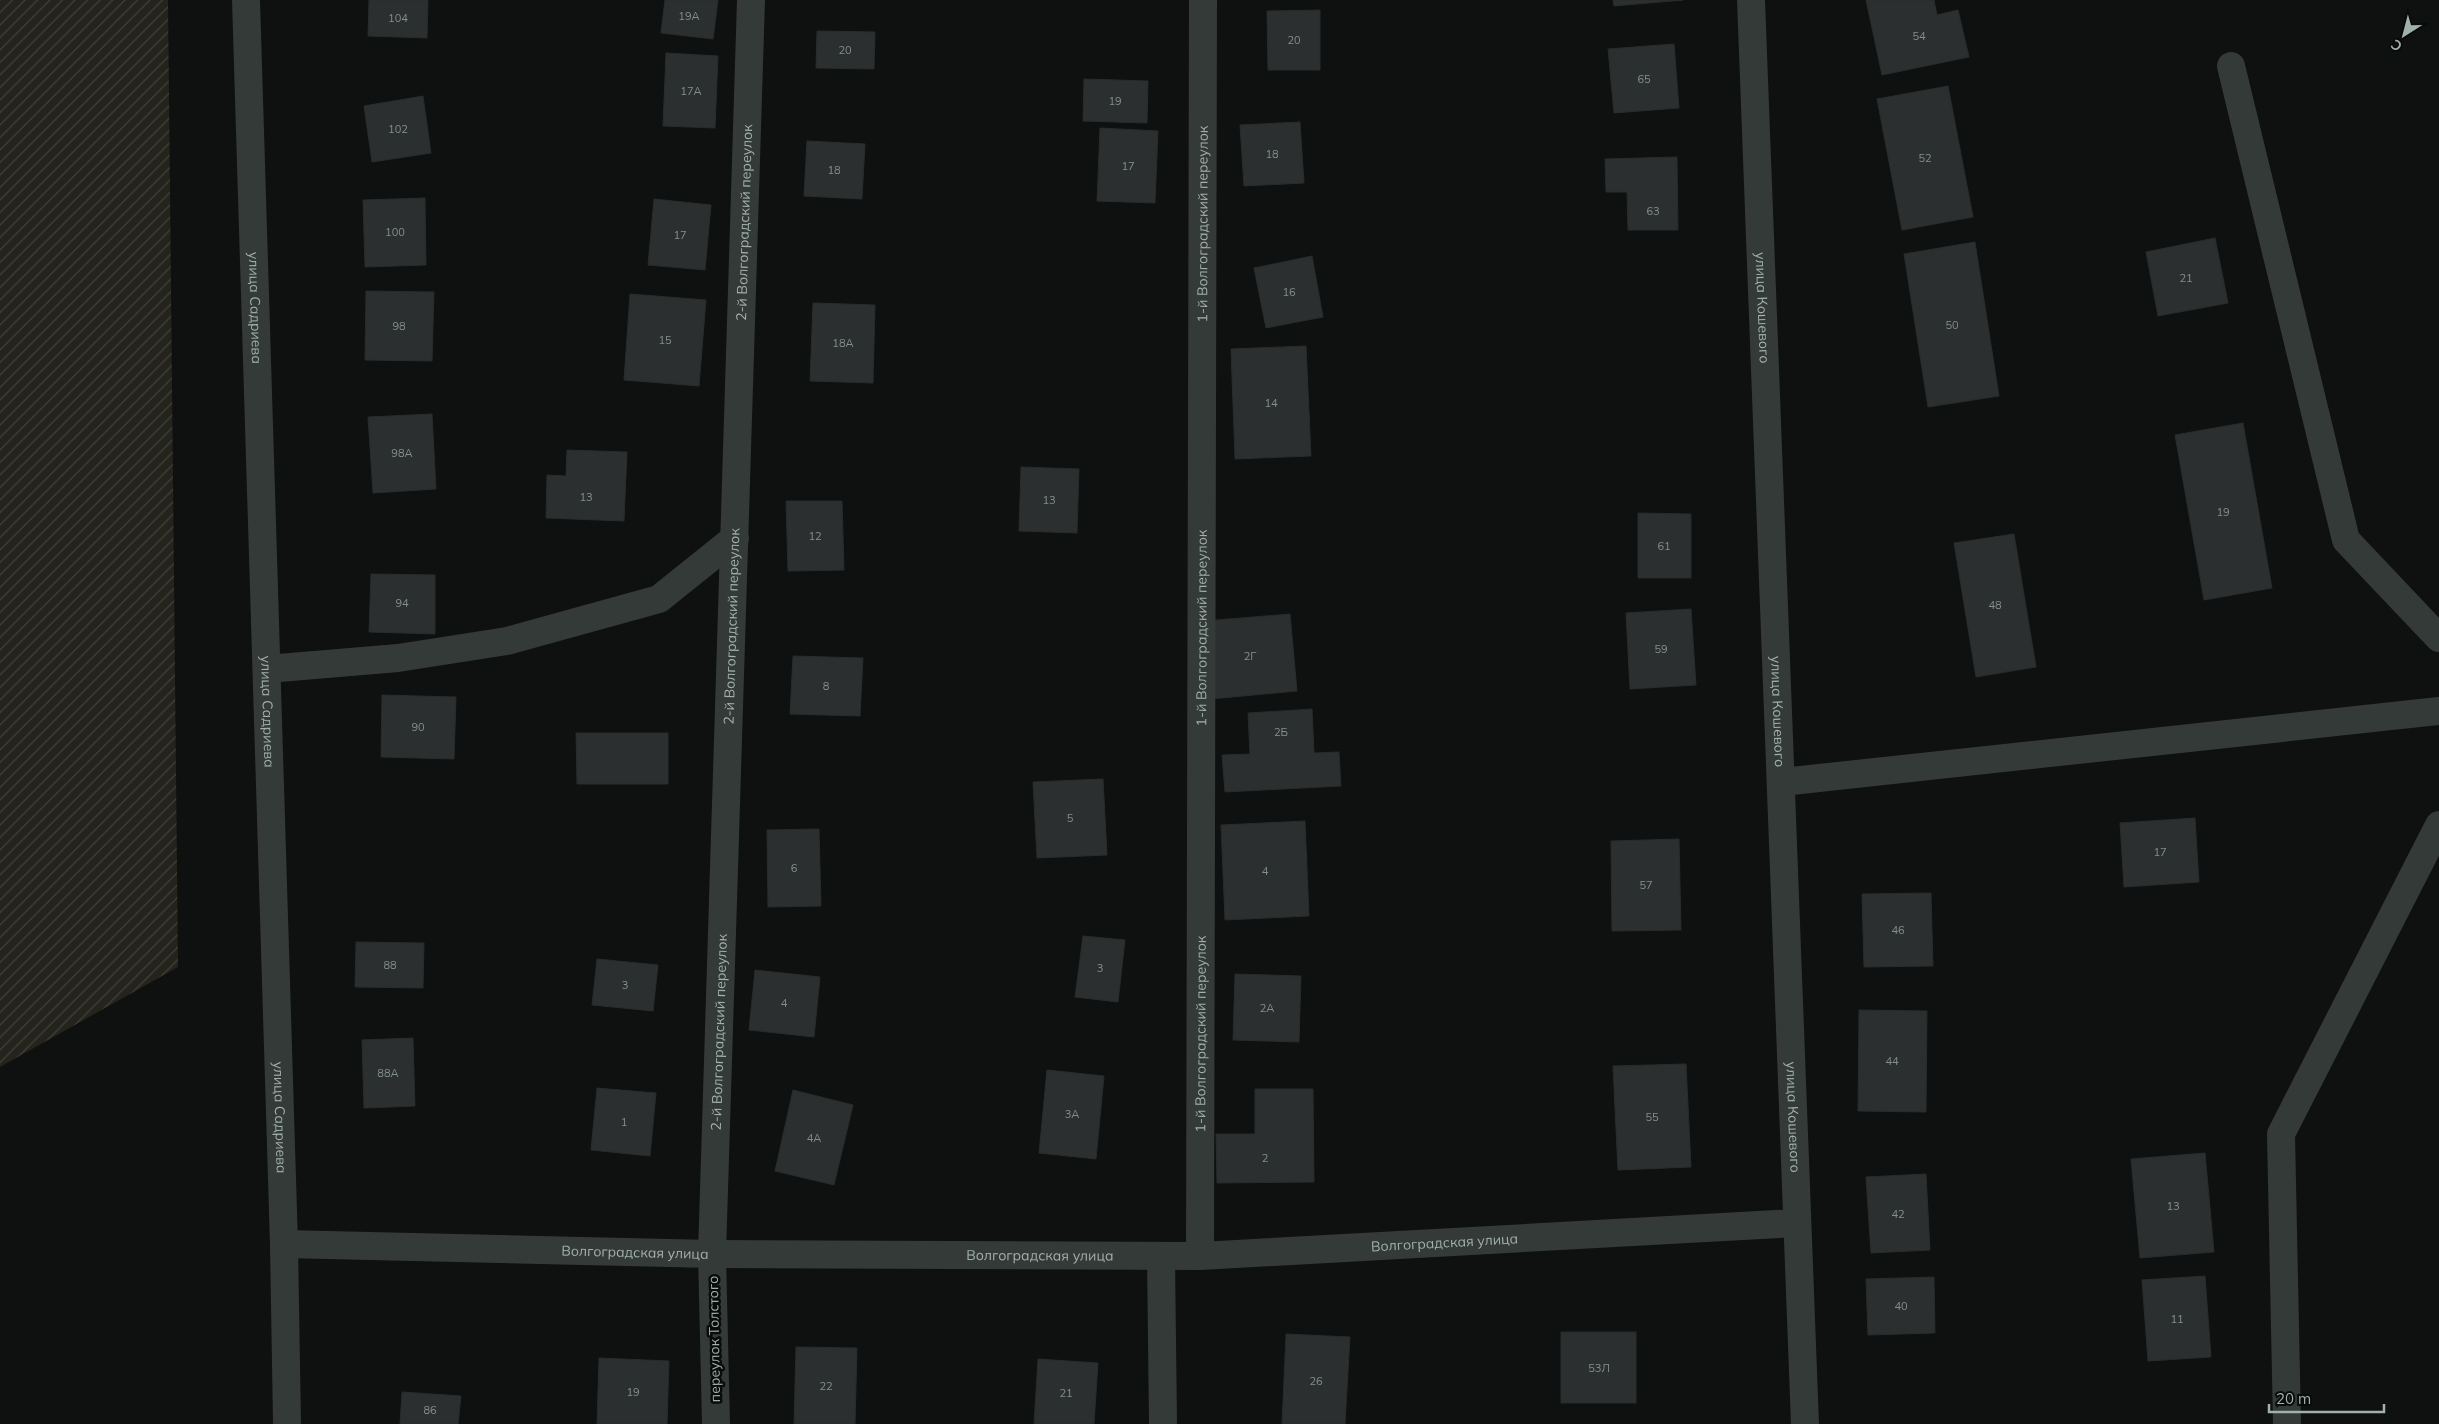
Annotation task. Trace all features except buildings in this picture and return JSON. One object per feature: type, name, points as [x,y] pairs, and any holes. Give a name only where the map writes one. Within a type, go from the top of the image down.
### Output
[{"type":"street","name":"улица Садриева","points":[[246,0],[284,1244],[287,1424]]},
{"type":"street","name":"2-й Волгоградский переулок","points":[[712,1254],[751,0]]},
{"type":"street","name":"1-й Волгоградский переулок","points":[[1200,1256],[1204,0]]},
{"type":"street","name":"улица Кошевого","points":[[1751,0],[1805,1424]]},
{"type":"street","points":[[2231,66],[2346,540],[2439,638]]},
{"type":"street","points":[[266,668],[398,658],[507,641],[659,600],[735,538]]},
{"type":"street","points":[[1782,782],[2439,711]]},
{"type":"street","points":[[2287,1424],[2281,1134],[2439,825]]},
{"type":"street","name":"Волгоградская улица","points":[[284,1244],[712,1254],[1200,1256],[1796,1223]]},
{"type":"street","name":"переулок Толстого","points":[[712,1254],[716,1424]]},
{"type":"street","points":[[1161,1256],[1163,1424]]},
{"type":"shaded area","points":[[0,0],[168,0],[178,967],[0,1067]]}]
